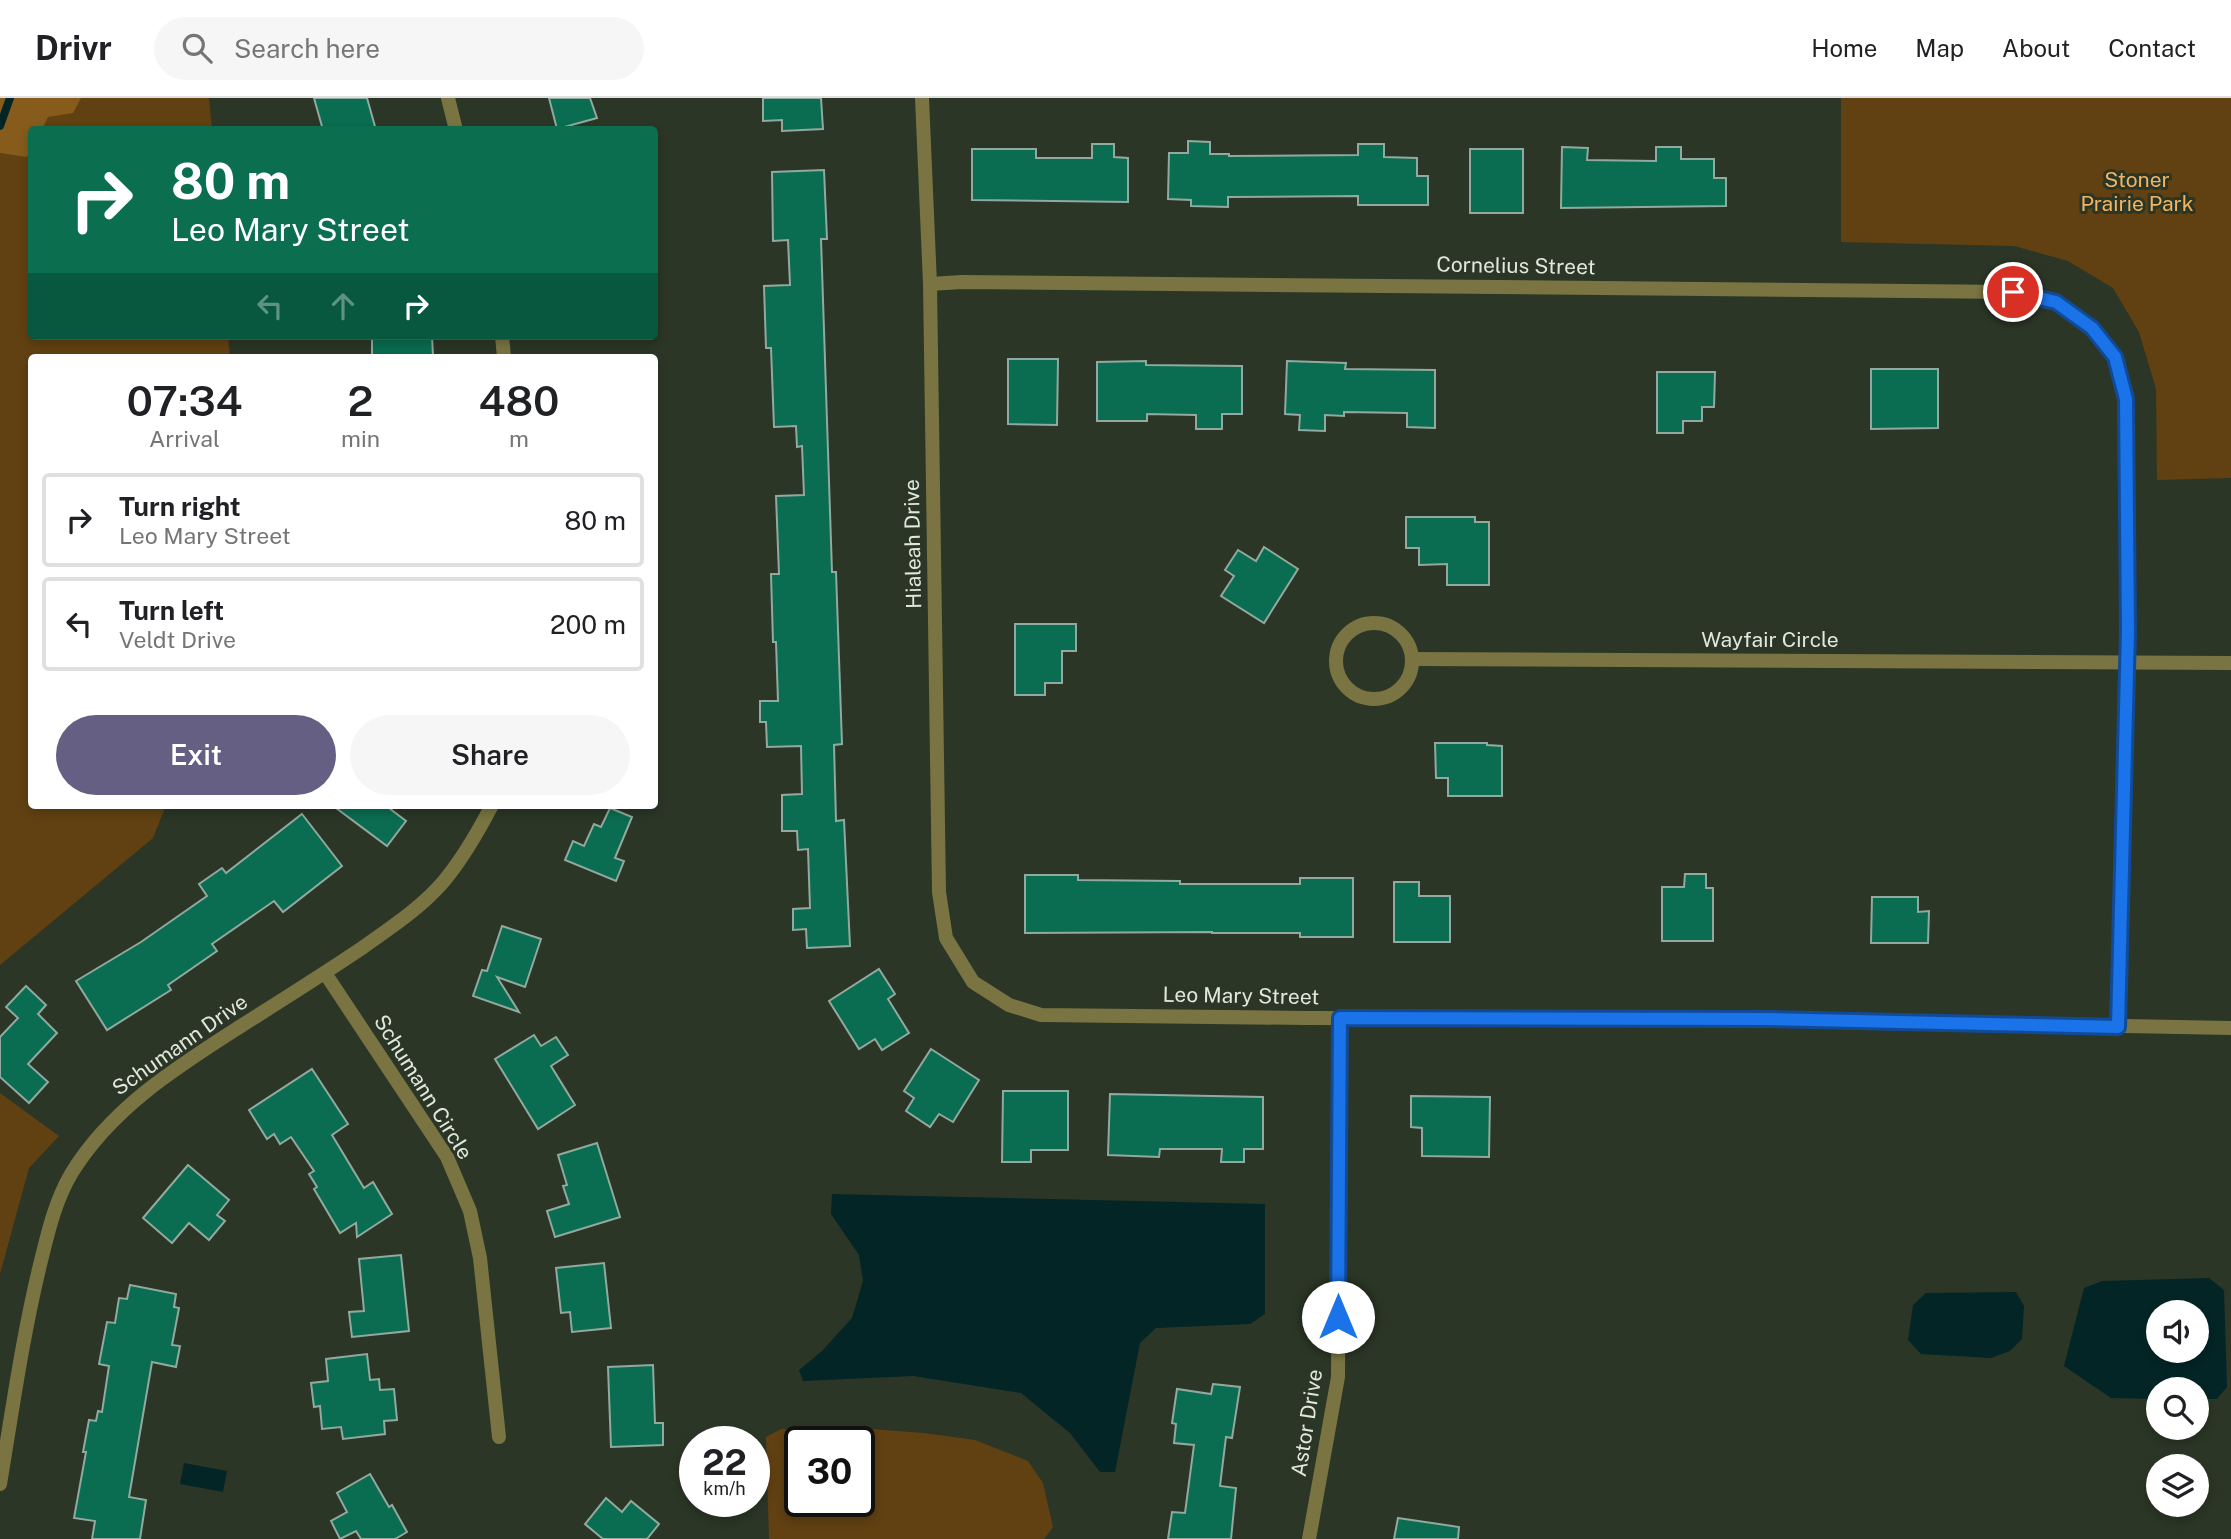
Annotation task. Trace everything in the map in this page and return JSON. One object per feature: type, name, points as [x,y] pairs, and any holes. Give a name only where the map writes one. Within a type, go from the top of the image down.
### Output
[{"type":"street","points":[[448,98],[455,126]]},
{"type":"street","name":"Hialeah Drive","points":[[922,98],[930,284],[939,892],[946,938],[973,982]]},
{"type":"street","name":"Cornelius Street","points":[[930,284],[976,282],[2013,292],[2056,302],[2092,328],[2115,357],[2126,399],[2127,663],[2118,1027]]},
{"type":"street","points":[[1369,622],[1393,627],[1410,647],[1412,659],[1411,671],[1399,690],[1390,697],[1379,700],[1356,696],[1346,688],[1335,667],[1339,643],[1346,633],[1369,622]]},
{"type":"street","name":"Wayfair Circle","points":[[1412,659],[2231,663]]},
{"type":"street","name":"Schumann Drive","points":[[0,1484],[27,1318],[59,1197],[71,1173],[110,1123],[131,1102],[204,1050],[325,973],[403,919],[443,883],[475,838],[490,809]]},
{"type":"street","name":"Schumann Circle","points":[[325,973],[447,1157],[470,1211],[480,1258],[499,1437]]},
{"type":"street","name":"Leo Mary Street","points":[[973,982],[1009,1005],[1041,1015],[1750,1018],[2231,1028]]},
{"type":"street","name":"Astor Drive","points":[[1309,1539],[1338,1377],[1340,1018]]},
{"type":"green space","points":[[0,98],[209,98],[212,126],[28,126],[28,340],[228,340],[230,354],[28,354],[28,809],[164,809],[153,838],[0,965]]},
{"type":"green space","name":"Stoner Prairie Park","points":[[1841,98],[2231,98],[2231,478],[2157,480],[2156,389],[2139,332],[2113,288],[2068,261],[2014,246],[1841,242]]},
{"type":"green space","points":[[0,1093],[59,1136],[29,1168],[0,1274]]},
{"type":"green space","points":[[781,1429],[784,1429],[784,1517],[875,1517],[875,1429],[975,1440],[1028,1461],[1043,1483],[1053,1527],[1044,1539],[769,1539],[770,1435]]},
{"type":"shaded area","points":[[0,98],[81,98],[73,113],[48,117],[44,126],[28,126],[27,157],[0,153]]},
{"type":"water","points":[[832,1194],[1265,1204],[1265,1314],[1250,1324],[1156,1328],[1140,1343],[1115,1472],[1100,1472],[1070,1433],[1021,1393],[913,1376],[803,1381],[799,1370],[822,1351],[852,1318],[863,1281],[859,1255],[831,1214]]},
{"type":"water","points":[[2209,1278],[2224,1290],[2227,1387],[2217,1399],[2209,1399],[2209,1377],[2146,1377],[2146,1399],[2111,1398],[2064,1366],[2084,1288],[2102,1281]]},
{"type":"water","points":[[2016,1292],[2024,1306],[2022,1339],[2010,1351],[1991,1358],[1921,1354],[1908,1340],[1913,1305],[1926,1293]]},
{"type":"water","points":[[184,1463],[227,1471],[223,1492],[180,1484]]},
{"type":"building","points":[[314,98],[367,98],[375,126],[322,126]]},
{"type":"building","points":[[549,98],[590,98],[597,118],[568,126],[556,126]]},
{"type":"building","points":[[763,98],[821,98],[823,129],[782,131],[782,120],[763,121]]},
{"type":"building","points":[[1188,141],[1210,142],[1210,154],[1229,156],[1358,155],[1358,144],[1384,144],[1384,157],[1417,158],[1417,176],[1428,176],[1428,205],[1358,205],[1358,196],[1228,197],[1228,207],[1191,206],[1191,200],[1168,199],[1169,153],[1188,153]]},
{"type":"building","points":[[1092,144],[1114,144],[1114,157],[1128,158],[1128,202],[972,200],[972,149],[1036,149],[1036,158],[1092,158]]},
{"type":"building","points":[[1562,147],[1588,148],[1587,160],[1656,161],[1656,147],[1681,147],[1681,159],[1714,159],[1714,178],[1726,178],[1726,206],[1561,208]]},
{"type":"building","points":[[1470,149],[1523,149],[1523,213],[1470,213]]},
{"type":"building","points":[[824,170],[827,239],[821,239],[832,572],[836,572],[842,744],[834,745],[836,821],[844,820],[850,946],[807,948],[806,929],[793,930],[793,909],[810,908],[808,849],[798,850],[797,831],[782,831],[782,795],[802,794],[801,746],[767,747],[766,722],[760,722],[760,701],[778,701],[771,574],[779,574],[776,496],[804,495],[802,446],[797,447],[796,426],[774,427],[771,348],[766,348],[764,286],[790,285],[788,240],[773,241],[772,172]]},
{"type":"building","points":[[372,340],[432,340],[433,354],[372,354]]},
{"type":"building","points":[[1008,359],[1058,359],[1057,425],[1008,424]]},
{"type":"building","points":[[1146,361],[1146,365],[1242,366],[1242,414],[1222,414],[1222,429],[1196,429],[1196,415],[1147,414],[1147,421],[1097,421],[1097,362]]},
{"type":"building","points":[[1287,361],[1346,363],[1345,369],[1435,370],[1435,428],[1407,427],[1407,413],[1344,412],[1344,416],[1325,415],[1325,431],[1299,430],[1300,415],[1285,414]]},
{"type":"building","points":[[1871,369],[1938,369],[1938,428],[1871,429]]},
{"type":"building","points":[[1657,372],[1715,372],[1714,407],[1702,407],[1702,421],[1683,421],[1683,433],[1657,433]]},
{"type":"building","points":[[1406,517],[1475,517],[1475,522],[1489,522],[1489,585],[1447,585],[1447,564],[1419,565],[1419,548],[1406,548]]},
{"type":"building","points":[[1264,547],[1298,569],[1264,623],[1221,596],[1234,576],[1225,570],[1238,550],[1256,561]]},
{"type":"building","points":[[1015,624],[1076,624],[1076,651],[1062,651],[1062,683],[1045,683],[1045,695],[1015,695]]},
{"type":"building","points":[[1435,743],[1487,743],[1502,746],[1502,796],[1448,796],[1448,778],[1436,778]]},
{"type":"building","points":[[337,809],[390,809],[406,821],[387,846]]},
{"type":"building","points":[[610,809],[632,817],[615,858],[624,861],[616,881],[565,860],[573,841],[584,846],[594,824],[601,827]]},
{"type":"building","points":[[302,814],[342,866],[283,912],[274,901],[212,944],[217,951],[168,985],[171,990],[107,1030],[76,981],[141,942],[207,896],[199,884],[222,868],[226,873]]},
{"type":"building","points":[[1685,874],[1706,874],[1706,888],[1713,888],[1713,941],[1662,941],[1662,887],[1684,887]]},
{"type":"building","points":[[1025,875],[1078,875],[1078,880],[1180,881],[1180,884],[1300,884],[1300,878],[1353,878],[1353,937],[1300,937],[1300,933],[1025,933]]},
{"type":"building","points":[[1394,882],[1419,882],[1419,896],[1450,896],[1450,942],[1394,942]]},
{"type":"building","points":[[1872,897],[1918,897],[1918,912],[1929,911],[1928,943],[1871,943]]},
{"type":"building","points":[[502,926],[541,939],[525,987],[497,977],[519,1012],[473,996],[482,970],[487,971]]},
{"type":"building","points":[[879,969],[895,994],[888,999],[909,1033],[882,1050],[875,1039],[859,1049],[829,1001]]},
{"type":"building","points":[[26,986],[46,1005],[38,1014],[57,1033],[28,1064],[48,1082],[29,1103],[0,1077],[0,1037],[18,1018],[6,1007]]},
{"type":"building","points":[[534,1035],[541,1046],[556,1037],[568,1055],[551,1066],[575,1105],[538,1129],[495,1059]]},
{"type":"building","points":[[931,1049],[979,1080],[953,1122],[939,1114],[930,1127],[906,1111],[914,1098],[904,1091]]},
{"type":"building","points":[[312,1069],[348,1124],[332,1135],[364,1188],[373,1182],[392,1214],[357,1237],[356,1223],[340,1233],[314,1189],[317,1187],[309,1174],[314,1171],[291,1137],[280,1144],[274,1134],[267,1139],[249,1110]]},
{"type":"building","points":[[1003,1091],[1068,1091],[1068,1150],[1031,1150],[1031,1162],[1002,1162]]},
{"type":"building","points":[[1110,1094],[1263,1097],[1263,1149],[1244,1149],[1244,1162],[1221,1162],[1222,1149],[1160,1149],[1159,1157],[1108,1155]]},
{"type":"building","points":[[1411,1096],[1490,1097],[1489,1157],[1422,1156],[1422,1128],[1411,1127]]},
{"type":"building","points":[[597,1143],[620,1217],[555,1237],[547,1211],[569,1204],[563,1186],[567,1185],[558,1155]]},
{"type":"building","points":[[188,1165],[229,1200],[217,1215],[225,1221],[209,1240],[189,1223],[172,1243],[143,1218]]},
{"type":"building","points":[[401,1255],[409,1331],[352,1337],[349,1312],[364,1311],[359,1259]]},
{"type":"building","points":[[604,1263],[611,1328],[572,1332],[570,1312],[561,1313],[556,1268]]},
{"type":"building","points":[[130,1285],[176,1294],[174,1307],[179,1308],[172,1345],[180,1346],[176,1367],[152,1362],[129,1497],[146,1500],[140,1539],[92,1539],[95,1521],[74,1518],[86,1452],[83,1452],[89,1420],[96,1421],[98,1411],[102,1412],[109,1366],[99,1364],[107,1322],[115,1323],[119,1298],[127,1299]]},
{"type":"building","points":[[367,1354],[370,1380],[379,1379],[380,1390],[394,1389],[397,1420],[384,1421],[385,1434],[343,1439],[341,1427],[322,1429],[320,1406],[314,1407],[311,1383],[328,1381],[326,1359]]},
{"type":"building","points":[[653,1365],[655,1423],[663,1423],[663,1445],[611,1447],[608,1367]]},
{"type":"building","points":[[1213,1384],[1240,1387],[1232,1438],[1226,1437],[1220,1486],[1236,1488],[1231,1539],[1168,1539],[1172,1512],[1185,1513],[1194,1445],[1174,1443],[1176,1424],[1172,1423],[1177,1389],[1211,1394]]},
{"type":"building","points":[[370,1474],[407,1532],[395,1539],[361,1539],[356,1531],[340,1539],[331,1521],[347,1512],[337,1493]]},
{"type":"building","points":[[606,1498],[622,1512],[631,1501],[659,1524],[647,1539],[603,1539],[585,1524]]},
{"type":"building","points":[[1398,1518],[1459,1527],[1458,1539],[1394,1539]]},
{"type":"waterway","points":[[0,126],[10,98]]},
{"type":"route","points":[[1338,1317],[1340,1018],[1764,1019],[2118,1027],[2128,631],[2126,399],[2115,357],[2092,328],[2056,302],[2013,292]]}]
